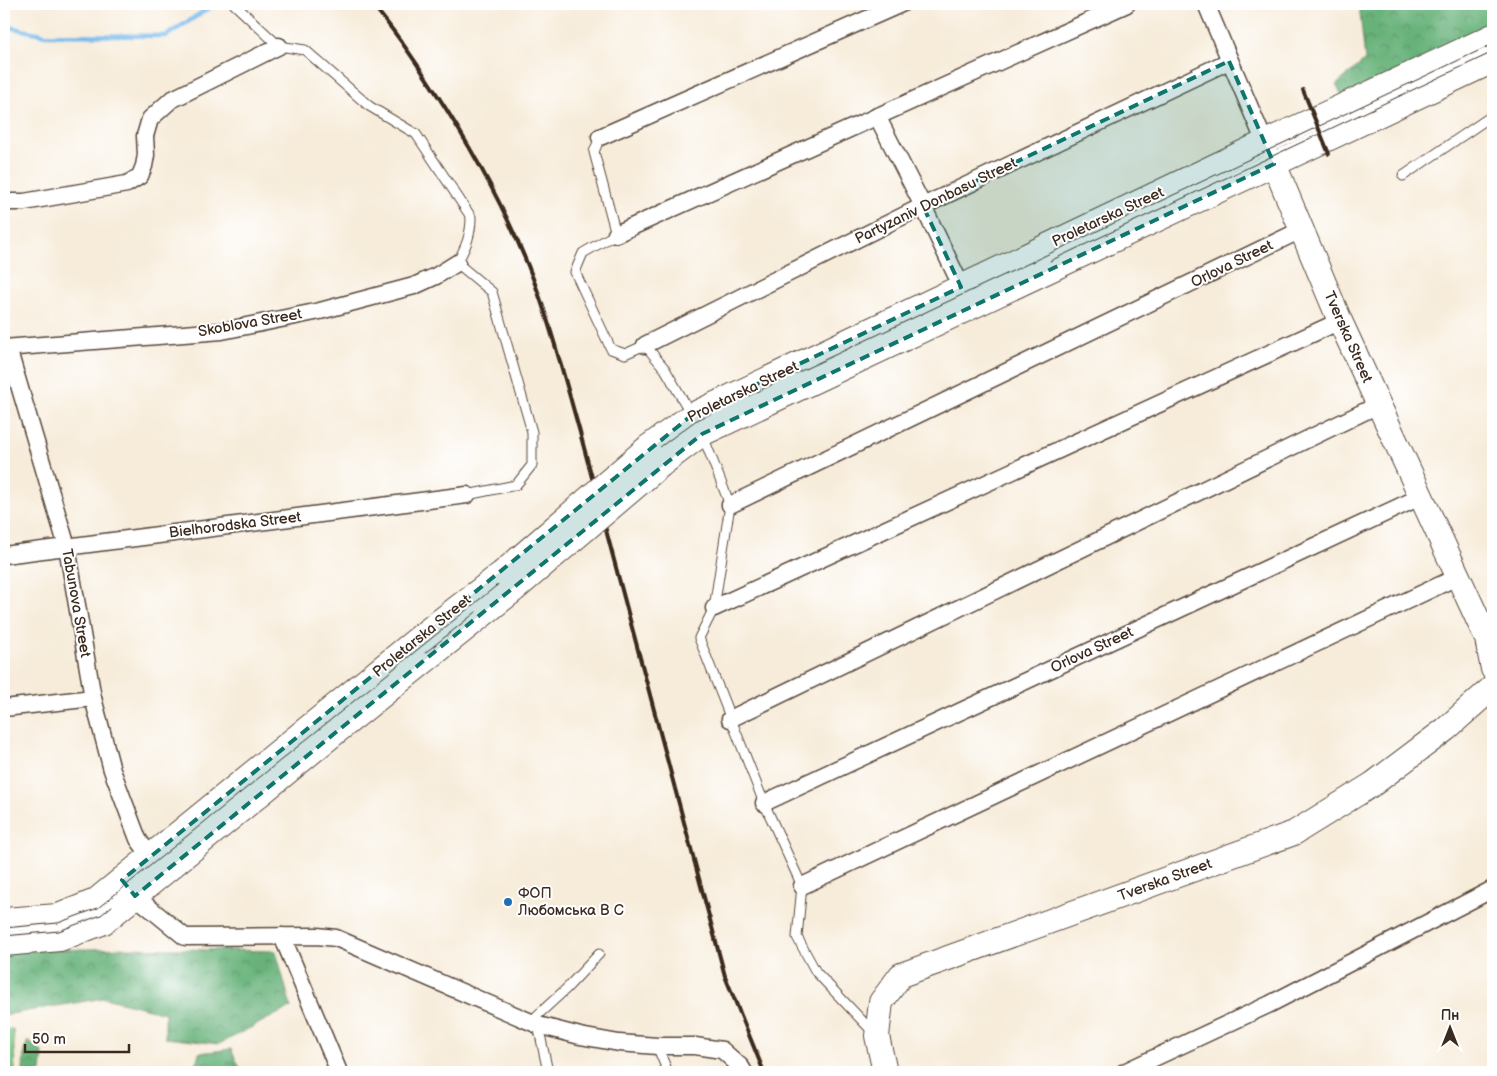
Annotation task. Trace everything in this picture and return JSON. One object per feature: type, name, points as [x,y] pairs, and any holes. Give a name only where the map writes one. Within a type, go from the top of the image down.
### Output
[{"type":"main road","name":"Proletarska Street","points":[[4,920],[58,916],[128,888],[508,581],[655,456],[697,425],[1270,153],[1493,36]]},
{"type":"main road","name":"Proletarska Street","points":[[1270,153],[1493,60]]},
{"type":"main road","name":"Tverska Street","points":[[1270,153],[1340,320],[1487,639],[1493,669]]},
{"type":"main road","name":"Proletarska Street","points":[[4,944],[60,939],[104,922],[150,856],[422,635],[508,581]]},
{"type":"main road","name":"Tverska Street","points":[[885,1072],[877,1036],[882,1002],[902,975],[1294,833],[1373,784],[1446,729],[1493,687]]},
{"type":"street","points":[[600,138],[901,4]]},
{"type":"street","points":[[616,234],[1128,4]]},
{"type":"street","name":"Tverska Street","points":[[1206,4],[1270,153]]},
{"type":"street","points":[[4,202],[24,202],[127,184],[140,176],[144,166],[146,156],[145,136],[150,119],[171,100],[279,46]]},
{"type":"street","name":"Partyzaniv Donbasu Street","points":[[645,345],[923,206],[1229,61]]},
{"type":"street","points":[[877,116],[923,206],[966,297]]},
{"type":"street","name":"Orlova Street","points":[[730,505],[1301,230]]},
{"type":"street","name":"Skoblova Street","points":[[6,348],[222,331],[320,311],[414,286],[436,276],[457,263]]},
{"type":"street","points":[[714,608],[1340,320]]},
{"type":"street","name":"Tabunova Street","points":[[6,348],[67,547],[93,698],[112,770],[138,839],[150,856]]},
{"type":"street","points":[[730,719],[1378,405]]},
{"type":"street","name":"Bielhorodska Street","points":[[4,555],[467,495]]},
{"type":"street","name":"Orlova Street","points":[[764,803],[1420,497]]},
{"type":"street","points":[[802,886],[1457,577]]},
{"type":"street","points":[[4,708],[93,698]]},
{"type":"street","points":[[128,888],[185,937],[317,936],[336,938],[354,944],[534,1023],[580,1036],[619,1043],[695,1046],[722,1050],[744,1072]]},
{"type":"street","points":[[1124,1072],[1270,1004],[1493,889]]},
{"type":"street","points":[[282,936],[339,1072]]},
{"type":"lane","points":[[234,4],[279,46],[305,50],[368,106],[416,134],[471,217],[471,230],[467,244],[457,263],[492,292],[532,432],[532,465],[516,485],[467,495]]},
{"type":"lane","points":[[1403,176],[1493,115]]},
{"type":"lane","points":[[600,138],[594,152],[616,234],[583,253],[574,272],[611,349],[625,354],[645,345],[665,370],[697,425],[730,505],[714,608],[700,638],[764,803],[802,886],[797,937],[816,972],[877,1036]]},
{"type":"lane","points":[[548,1072],[534,1023],[599,954]]},
{"type":"lane","points":[[657,1046],[668,1072]]},
{"type":"highlighted area","points":[[1229,61],[1274,164],[702,434],[135,896],[122,880],[692,415],[961,287],[923,206]]},
{"type":"green space","points":[[1359,4],[1493,4],[1493,28],[1343,97],[1336,85],[1365,60]]},
{"type":"green space","points":[[127,948],[276,951],[291,1007],[219,1044],[165,1038],[165,1013],[104,998],[4,1015],[4,951]]},
{"type":"green space","points":[[13,1029],[15,1072],[4,1072],[4,1030]]},
{"type":"green space","points":[[28,1041],[43,1053],[41,1072],[23,1072],[24,1050]]},
{"type":"green space","points":[[231,1049],[242,1072],[194,1072],[199,1053]]},
{"type":"waterway","points":[[4,26],[46,35],[166,36],[215,4]]},
{"type":"tram line","points":[[4,928],[58,923],[98,908],[506,578],[652,453],[695,421],[1493,44]]},
{"type":"tram line","points":[[1050,261],[1493,52]]},
{"type":"tram line","points":[[425,653],[476,612]]},
{"type":"tram line","points":[[4,936],[59,931],[101,915],[112,906]]},
{"type":"railway","points":[[372,4],[413,59],[464,138],[502,208],[541,299],[579,429],[725,976],[764,1072]]},
{"type":"railway","points":[[1303,90],[1329,154]]},
{"type":"place","name":"ФОП Любомська В С","points":[[508,902]]}]
